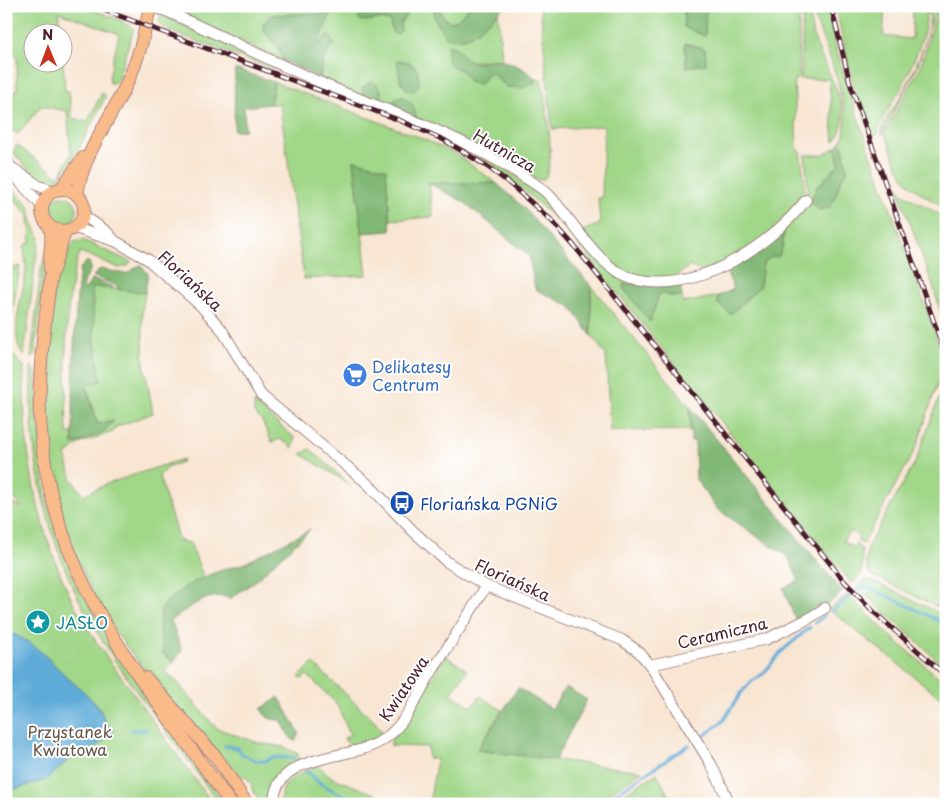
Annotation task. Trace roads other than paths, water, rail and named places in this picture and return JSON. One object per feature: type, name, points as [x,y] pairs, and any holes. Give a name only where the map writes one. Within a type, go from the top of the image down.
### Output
[{"type":"main road","points":[[77,195],[94,144],[134,68],[143,43],[150,6]]},
{"type":"main road","points":[[94,144],[57,190],[46,197],[42,206],[44,220],[50,228],[52,236],[49,260],[51,274],[40,387],[43,448],[52,502],[68,550],[84,587],[110,632],[138,671],[151,695],[230,804]]},
{"type":"main road","points":[[51,274],[70,230],[84,215],[83,204],[77,195],[57,190]]},
{"type":"main road","points":[[50,228],[70,230]]},
{"type":"main road","points":[[138,671],[154,685],[216,757],[247,804]]},
{"type":"street","name":"Hutnicza","points":[[150,6],[166,11],[332,88],[444,133],[493,158],[548,194],[609,266],[632,279],[648,282],[678,280],[700,275],[727,264],[767,239],[787,222],[806,200]]},
{"type":"street","points":[[6,159],[14,169],[20,182],[42,206]]},
{"type":"street","points":[[14,169],[40,186],[57,190]]},
{"type":"street","name":"Floriańska","points":[[84,215],[108,232],[115,241]]},
{"type":"street","name":"Floriańska","points":[[70,230],[115,241],[147,259],[201,306],[222,330],[258,391],[269,403],[361,477],[413,531],[448,562],[486,586],[627,642],[639,652],[650,665],[711,764],[730,804]]},
{"type":"street","name":"Kwiatowa","points":[[274,804],[279,783],[293,769],[380,742],[394,732],[409,712],[486,586]]},
{"type":"street","name":"Ceramiczna","points":[[650,665],[768,639],[825,608]]},
{"type":"water","points":[[6,631],[33,645],[46,657],[91,699],[100,710],[108,726],[114,731],[97,746],[73,756],[46,780],[6,792]]},
{"type":"waterway","points":[[831,612],[854,593],[866,586],[946,624]]},
{"type":"waterway","points":[[815,623],[825,615]]},
{"type":"waterway","points":[[704,736],[723,721],[741,693],[753,680],[763,674],[781,652],[810,627]]},
{"type":"waterway","points":[[132,730],[146,730]]},
{"type":"waterway","points":[[600,804],[689,745]]},
{"type":"waterway","points":[[225,746],[238,748],[242,754],[257,761],[265,761],[273,757],[294,758]]},
{"type":"waterway","points":[[306,771],[321,784],[360,804]]},
{"type":"railway","points":[[93,6],[399,120],[444,140],[488,167],[509,183],[551,220],[575,247],[845,582],[874,612],[946,676]]},
{"type":"railway","points":[[831,6],[850,83],[946,356]]},
{"type":"place","name":"Delikatesy Centrum","points":[[355,375]]},
{"type":"place","name":"Floriańska PGNiG","points":[[402,503]]},
{"type":"place","name":"JASŁO","points":[[38,622]]},
{"type":"park label","name":"Przystanek Kwiatowa","points":[[70,740]]}]
